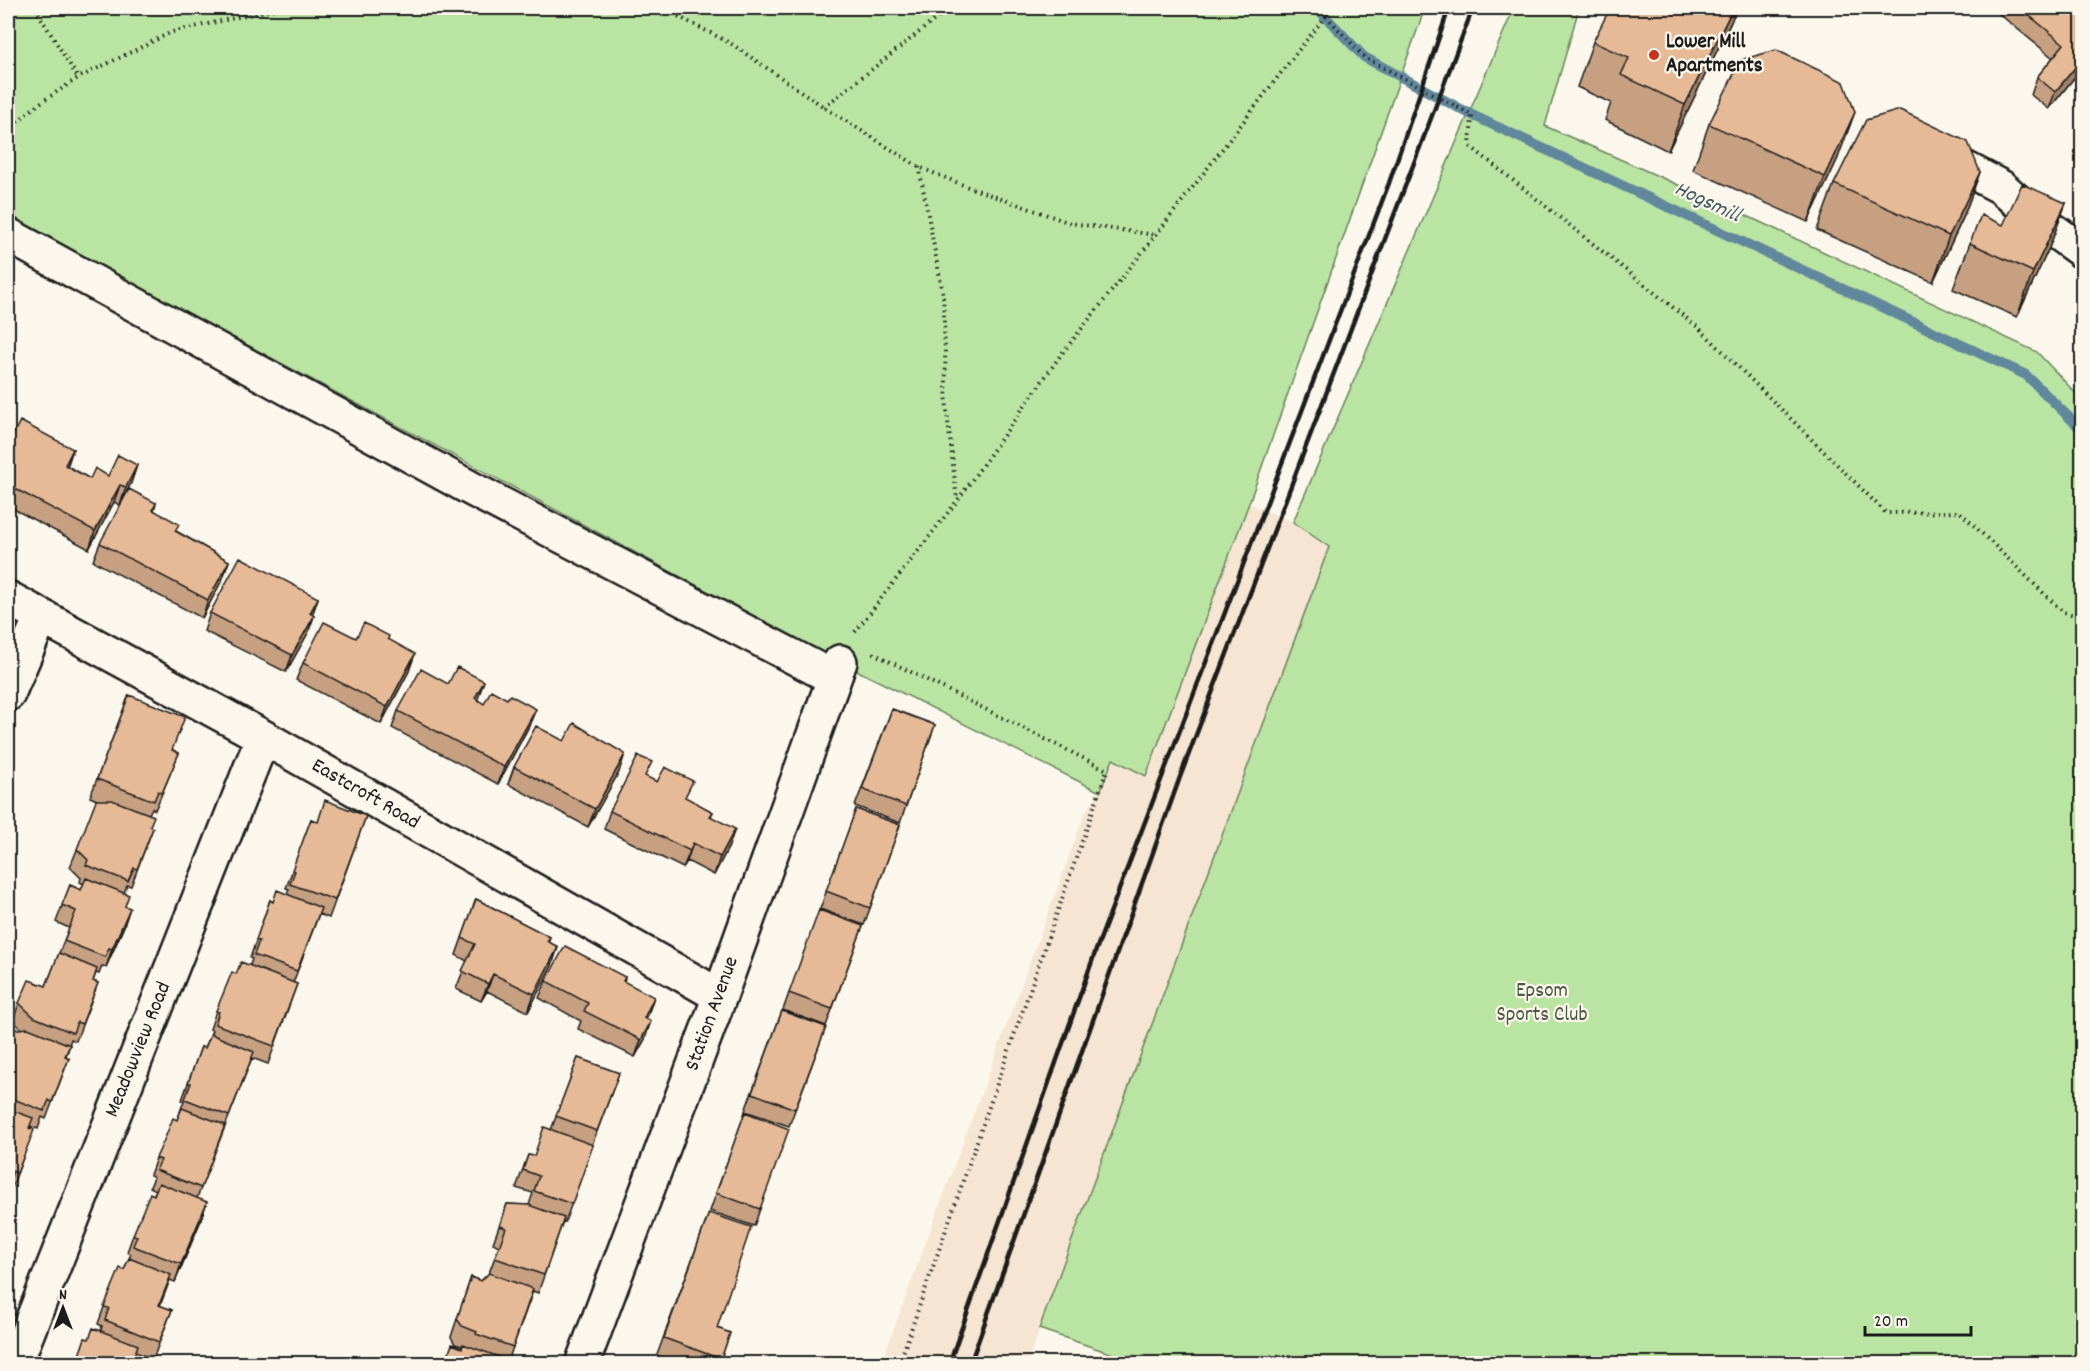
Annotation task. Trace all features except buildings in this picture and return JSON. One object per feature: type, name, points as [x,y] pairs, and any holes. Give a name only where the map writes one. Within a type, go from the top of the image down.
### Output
[{"type":"street","points":[[1917,143],[2001,188],[2035,217],[2082,251]]},
{"type":"street","points":[[8,235],[472,489],[841,660]]},
{"type":"street","name":"Eastcroft Road","points":[[8,598],[264,737],[720,996]]},
{"type":"street","points":[[8,694],[41,617]]},
{"type":"street","name":"Station Avenue","points":[[582,1364],[720,996],[841,660]]},
{"type":"street","name":"Meadowview Road","points":[[15,1364],[264,737]]},
{"type":"path","points":[[35,8],[78,78]]},
{"type":"path","points":[[8,129],[78,78],[172,32],[279,8]]},
{"type":"path","points":[[662,8],[730,43],[824,107],[919,167],[1070,223],[1156,235]]},
{"type":"path","points":[[824,107],[951,8]]},
{"type":"path","points":[[899,1364],[1107,770],[841,660],[1060,356],[1330,8]]},
{"type":"path","points":[[1326,16],[1364,57],[1472,115],[1470,146],[1700,329],[1886,513],[1960,512],[2063,612],[2082,617]]},
{"type":"path","points":[[919,167],[943,294],[946,412],[957,501]]},
{"type":"shaded area","points":[[1219,491],[1293,522],[1330,546],[1027,1363],[881,1364],[1086,811],[1100,792]]},
{"type":"green space","points":[[8,8],[1425,8],[1249,503],[1146,776],[1113,759],[1100,792],[840,662],[8,217]]},
{"type":"green space","name":"Epsom Sports Club","points":[[1514,8],[1579,8],[1545,126],[1728,207],[2037,352],[2082,400],[2082,1363],[1142,1364],[1039,1329],[1329,547],[1293,522]]},
{"type":"waterway","name":"Hogsmill","points":[[1317,8],[1364,57],[1472,115],[2026,375],[2082,430]]},
{"type":"railway","points":[[949,1364],[1096,950],[1389,183],[1449,8]]},
{"type":"railway","points":[[970,1364],[1180,777],[1473,8]]},
{"type":"place","name":"Lower Mill Apartments","points":[[1654,55]]}]
